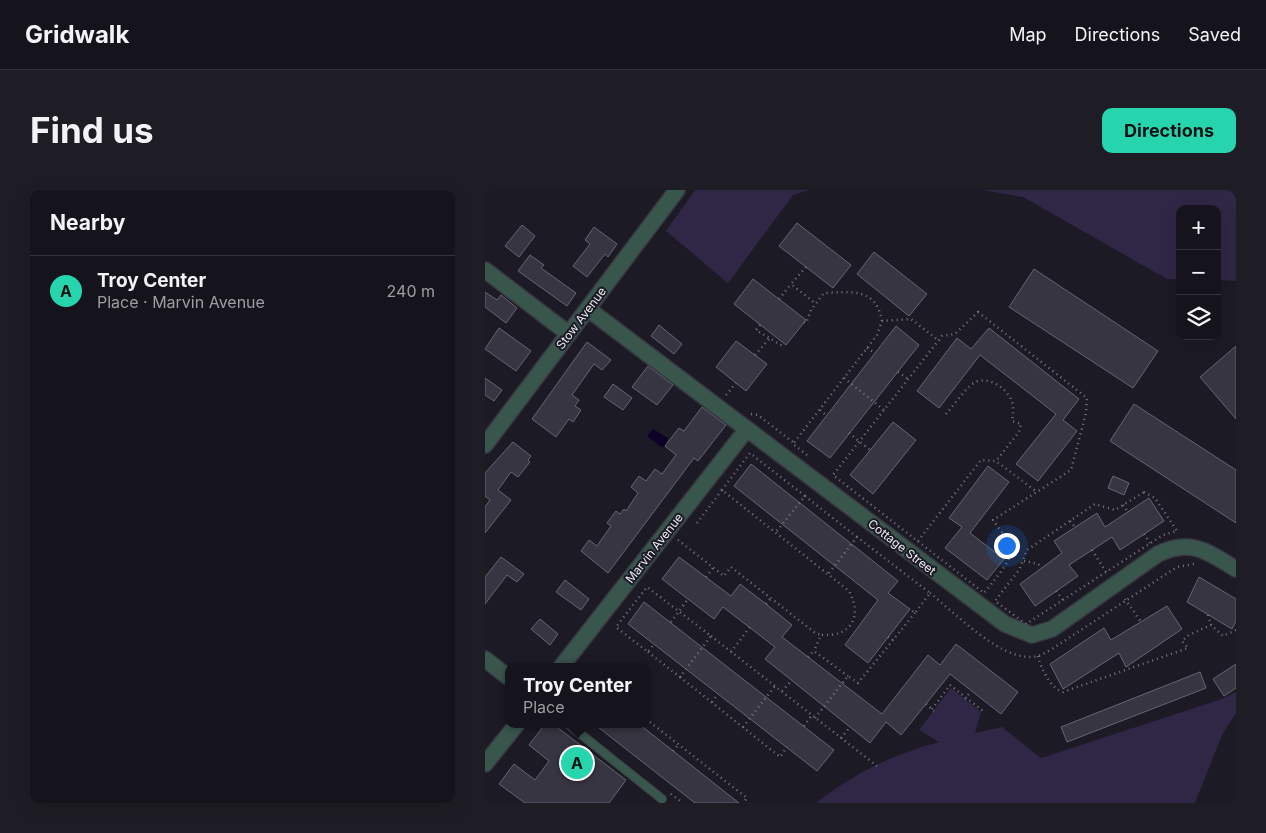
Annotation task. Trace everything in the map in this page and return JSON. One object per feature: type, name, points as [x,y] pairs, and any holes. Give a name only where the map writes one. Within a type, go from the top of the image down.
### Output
[{"type":"street","name":"Stow Avenue","points":[[485,445],[588,309],[670,193]]},
{"type":"street","points":[[485,270],[569,334]]},
{"type":"street","name":"Cottage Street","points":[[588,309],[1005,624],[1032,635],[1052,629],[1158,554],[1174,546],[1183,546],[1210,554],[1236,569]]},
{"type":"street","name":"Marvin Avenue","points":[[564,663],[747,429]]},
{"type":"street","points":[[485,659],[505,675]]},
{"type":"street","points":[[485,764],[514,728]]},
{"type":"lane","points":[[574,728],[662,799]]},
{"type":"path","points":[[779,300],[806,267]]},
{"type":"path","points":[[791,284],[816,304]]},
{"type":"path","points":[[794,443],[877,336],[882,321],[878,306],[863,294],[854,291],[824,294],[811,310],[810,317],[806,323],[804,322]]},
{"type":"path","points":[[827,470],[833,475],[984,593],[1008,561],[1011,551],[1010,545],[993,520],[1071,470],[1086,414],[1087,398],[978,312],[955,334],[941,336],[833,475]]},
{"type":"path","points":[[882,321],[911,319],[939,340]]},
{"type":"path","points":[[760,325],[756,330],[784,348]]},
{"type":"path","points":[[755,355],[769,339]]},
{"type":"path","points":[[867,348],[875,353]]},
{"type":"path","points":[[898,372],[908,379]]},
{"type":"path","points":[[844,378],[884,410]]},
{"type":"path","points":[[946,414],[972,384],[978,381],[986,381],[1005,389],[1014,408],[1012,421],[1021,424],[1019,432],[996,461]]},
{"type":"path","points":[[732,401],[725,396],[736,383]]},
{"type":"path","points":[[820,410],[826,415]]},
{"type":"path","points":[[748,413],[758,415],[813,460]]},
{"type":"path","points":[[849,433],[870,450]]},
{"type":"path","points":[[697,523],[750,453],[1001,649],[1022,656],[1038,656],[1052,649],[1125,599],[1177,567],[1194,564],[1202,566]]},
{"type":"path","points":[[918,541],[981,460],[996,461],[1037,492]]},
{"type":"path","points":[[677,540],[724,576],[731,567],[821,635],[835,636],[843,632],[853,620],[855,611],[854,600],[849,590],[721,490]]},
{"type":"path","points":[[1026,624],[995,601],[1024,561],[1027,550],[1095,504],[1115,510],[1144,492],[1155,498],[1177,531]]},
{"type":"path","points":[[776,532],[805,496]]},
{"type":"path","points":[[1122,505],[1128,512]]},
{"type":"path","points":[[1070,521],[1075,527]]},
{"type":"path","points":[[1144,534],[1151,543]]},
{"type":"path","points":[[829,573],[857,537]]},
{"type":"path","points":[[1092,550],[1106,572]]},
{"type":"path","points":[[1024,561],[1038,564],[1042,568]]},
{"type":"path","points":[[706,577],[713,568]]},
{"type":"path","points":[[787,748],[780,757],[616,627],[647,586],[877,766]]},
{"type":"path","points":[[1056,591],[1063,600]]},
{"type":"path","points":[[814,650],[858,683],[930,593]]},
{"type":"path","points":[[766,604],[771,598]]},
{"type":"path","points":[[671,622],[688,599]]},
{"type":"path","points":[[1125,599],[1141,622]]},
{"type":"path","points":[[910,609],[915,614]]},
{"type":"path","points":[[1208,615],[1211,625],[1223,636],[1236,630]]},
{"type":"path","points":[[1038,656],[1039,664],[1055,688],[1063,692],[1188,648],[1182,641],[1189,635],[1211,625]]},
{"type":"path","points":[[731,652],[750,627]]},
{"type":"path","points":[[808,657],[814,650],[821,635]]},
{"type":"path","points":[[680,677],[711,636]]},
{"type":"path","points":[[888,637],[893,640]]},
{"type":"path","points":[[648,652],[654,644]]},
{"type":"path","points":[[804,726],[848,676]]},
{"type":"path","points":[[782,692],[792,680]]},
{"type":"path","points":[[926,704],[933,710],[950,685],[983,711]]},
{"type":"path","points":[[743,727],[775,686]]},
{"type":"path","points":[[965,698],[971,691]]},
{"type":"path","points":[[712,702],[718,694]]},
{"type":"path","points":[[650,722],[747,798],[743,803]]},
{"type":"path","points":[[841,738],[850,727]]},
{"type":"path","points":[[673,751],[678,744]]},
{"type":"shaded area","points":[[695,190],[809,190],[793,195],[728,283],[666,231]]},
{"type":"shaded area","points":[[983,190],[1236,190],[1236,281],[1221,280],[1221,205],[1176,205],[1176,279],[1167,279],[1023,197]]},
{"type":"shaded area","points":[[653,429],[668,438],[665,446],[661,447],[647,436]]},
{"type":"shaded area","points":[[951,688],[981,712],[975,733],[1002,727],[1041,758],[1222,699],[1236,692],[1236,713],[1222,735],[1195,803],[816,803],[844,783],[874,766],[906,752],[939,742],[919,730]]},
{"type":"building","points":[[797,223],[851,265],[833,288],[779,246]]},
{"type":"building","points":[[522,225],[535,236],[519,257],[505,246]]},
{"type":"building","points":[[594,227],[617,244],[608,257],[605,254],[587,277],[573,266],[590,244],[585,240]]},
{"type":"building","points":[[874,252],[927,294],[909,316],[857,274]]},
{"type":"building","points":[[530,255],[544,265],[541,268],[576,293],[567,306],[518,271]]},
{"type":"building","points":[[1034,269],[1158,351],[1133,388],[1009,307]]},
{"type":"building","points":[[753,279],[806,320],[786,345],[734,304]]},
{"type":"building","points":[[485,292],[497,300],[501,295],[517,308],[506,323],[485,307]]},
{"type":"building","points":[[659,325],[682,344],[674,354],[651,336]]},
{"type":"building","points":[[896,326],[919,345],[830,458],[807,441]]},
{"type":"building","points":[[499,328],[531,351],[516,371],[485,349]]},
{"type":"building","points":[[989,328],[1079,399],[1063,420],[1077,431],[1038,481],[1016,464],[1056,414],[980,355],[939,408],[917,391],[957,338],[971,349]]},
{"type":"building","points":[[736,341],[767,364],[746,391],[716,367]]},
{"type":"building","points":[[587,342],[611,360],[602,370],[594,364],[572,395],[579,400],[575,406],[581,410],[573,422],[569,419],[556,437],[532,419]]},
{"type":"building","points":[[1236,346],[1236,419],[1200,377]]},
{"type":"building","points":[[648,366],[673,385],[657,405],[632,387]]},
{"type":"building","points":[[485,378],[502,390],[494,401],[485,395]]},
{"type":"building","points":[[613,384],[632,398],[623,410],[604,397]]},
{"type":"building","points":[[1134,404],[1236,470],[1236,523],[1110,441]]},
{"type":"building","points":[[702,407],[726,425],[698,461],[694,458],[608,573],[581,551],[589,540],[597,546],[611,526],[607,523],[616,511],[620,514],[624,509],[626,511],[638,493],[631,487],[639,476],[646,481],[655,469],[662,474],[676,455],[665,446],[679,428],[684,431]]},
{"type":"building","points":[[893,422],[916,440],[873,494],[850,475]]},
{"type":"building","points":[[513,442],[531,456],[528,460],[530,462],[518,477],[511,472],[498,490],[511,500],[485,533],[485,507],[490,500],[485,496],[485,473]]},
{"type":"building","points":[[751,464],[898,581],[888,593],[910,609],[868,663],[845,645],[878,600],[734,486]]},
{"type":"building","points":[[988,466],[1009,482],[970,533],[1004,559],[987,580],[945,548],[962,527],[949,518]]},
{"type":"building","points":[[1113,476],[1129,483],[1124,495],[1108,488]]},
{"type":"building","points":[[1149,498],[1164,521],[1120,550],[1112,537],[1069,565],[1078,576],[1035,606],[1020,584],[1062,553],[1054,541],[1097,513],[1105,527]]},
{"type":"building","points":[[501,557],[524,574],[517,582],[507,575],[485,604],[485,577]]},
{"type":"building","points":[[679,557],[731,596],[740,584],[766,604],[792,625],[782,637],[882,714],[928,655],[940,665],[956,644],[1018,692],[1001,714],[950,674],[901,735],[886,722],[870,743],[765,659],[775,647],[723,607],[714,619],[662,579]]},
{"type":"building","points":[[1199,577],[1236,599],[1236,621],[1232,629],[1187,602]]},
{"type":"building","points":[[565,580],[589,599],[581,610],[556,592]]},
{"type":"building","points":[[644,602],[834,750],[817,771],[628,624]]},
{"type":"building","points":[[1167,606],[1182,629],[1126,667],[1119,653],[1063,689],[1050,664],[1104,628],[1111,640]]},
{"type":"building","points":[[540,619],[558,634],[550,645],[531,629]]},
{"type":"building","points":[[1236,664],[1236,688],[1224,696],[1213,679]]},
{"type":"building","points":[[1200,672],[1206,688],[1067,742],[1061,727]]},
{"type":"building","points":[[542,728],[558,728],[626,780],[609,803],[525,803],[499,784],[514,764],[535,780],[549,761],[529,745]]},
{"type":"building","points":[[599,728],[644,728],[739,803],[695,803]]},
{"type":"place","name":"Troy Center","points":[[577,763]]}]
